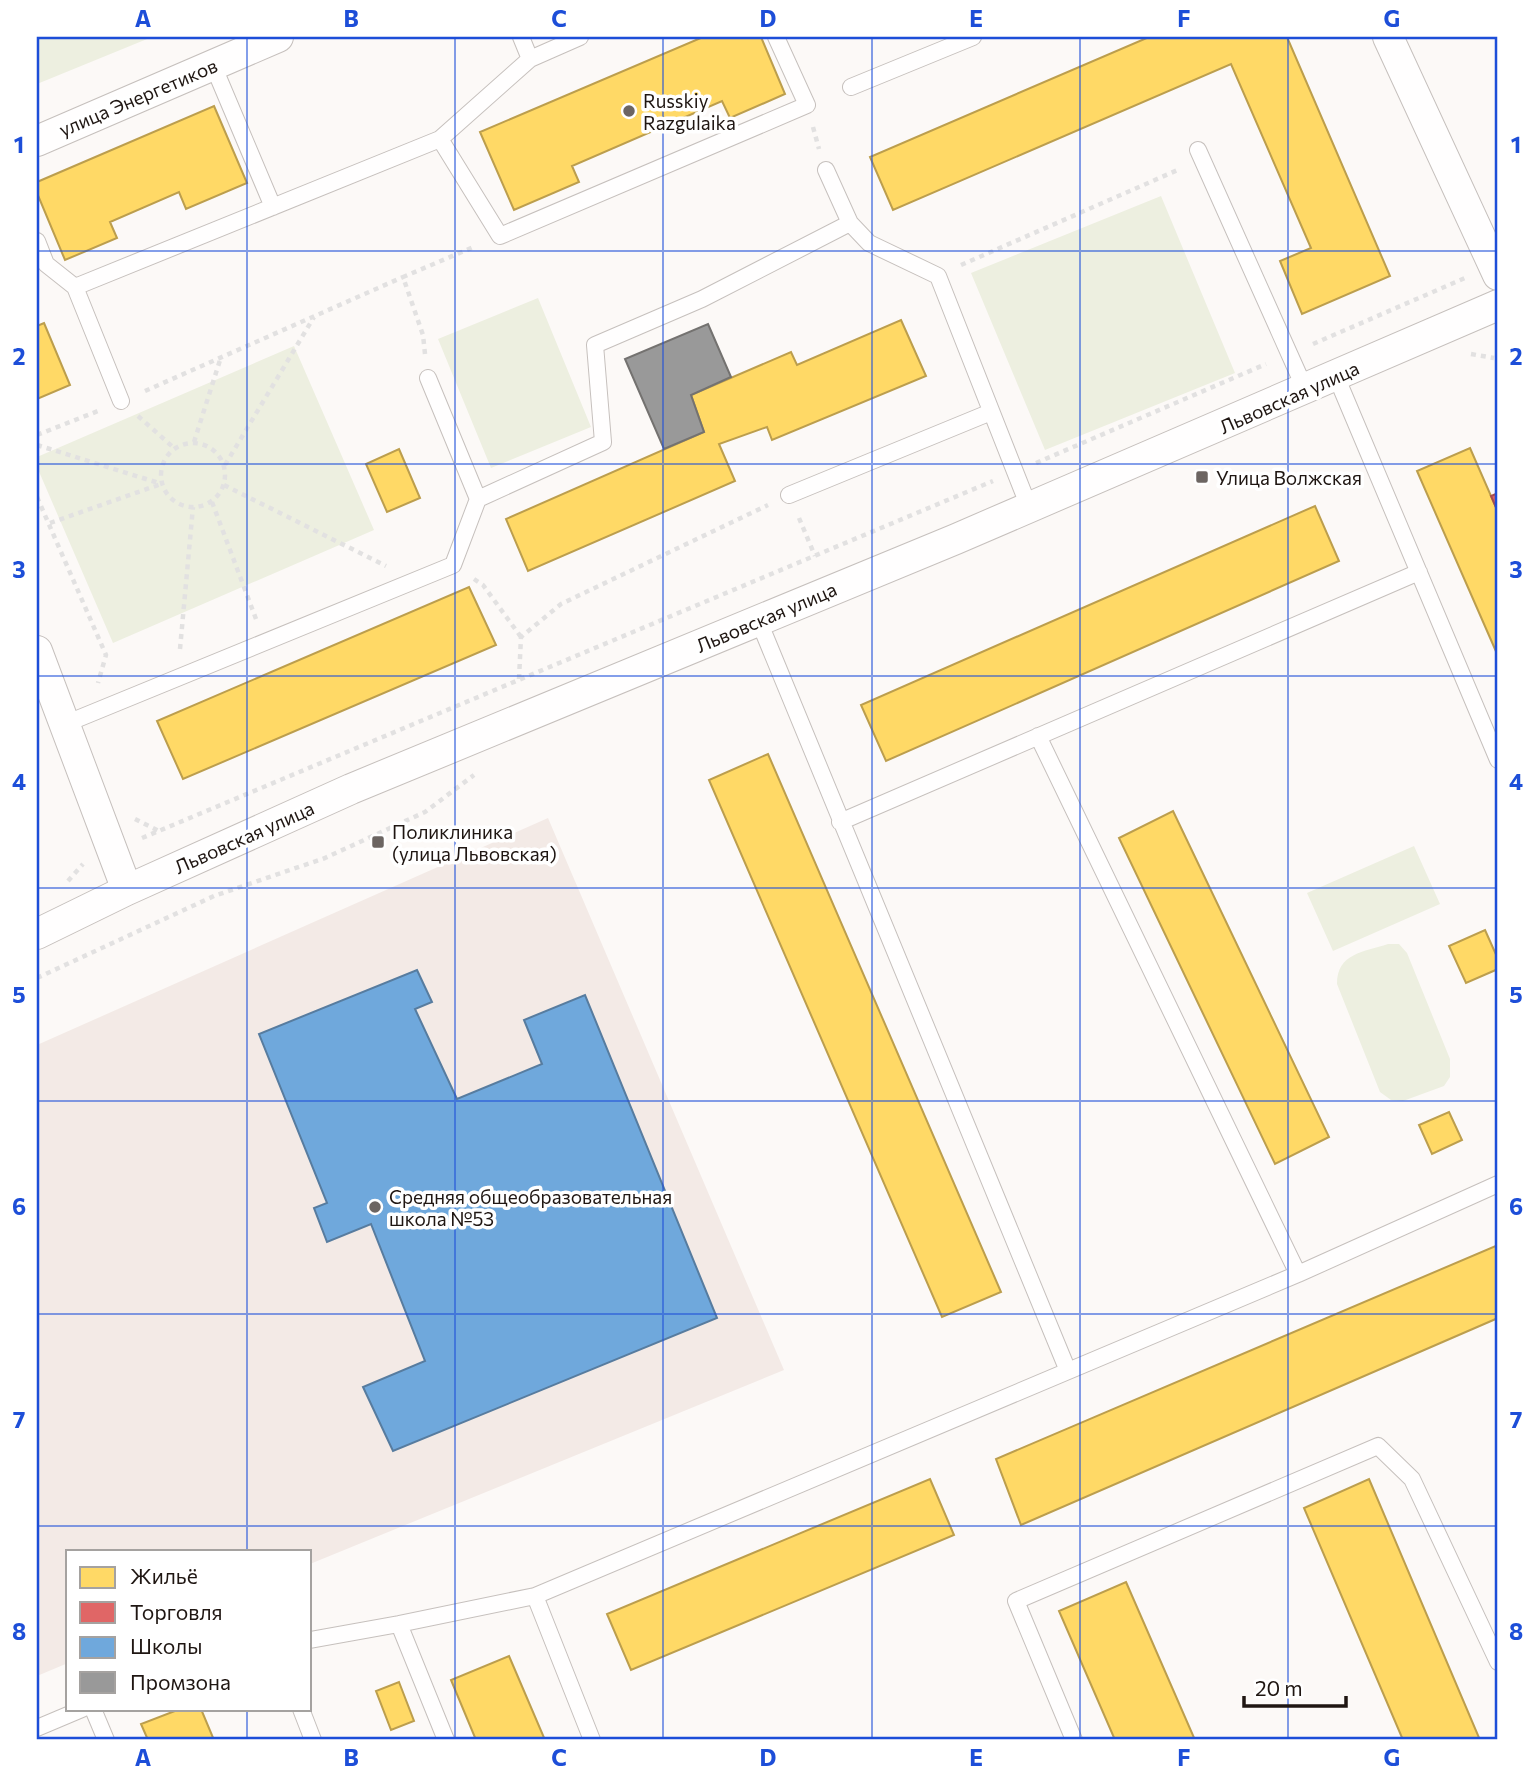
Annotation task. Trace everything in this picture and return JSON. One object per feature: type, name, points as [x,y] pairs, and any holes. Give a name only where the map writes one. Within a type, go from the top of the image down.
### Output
[{"type":"street","name":"улица Энергетиков","points":[[37,141],[278,37]]},
{"type":"street","points":[[1393,38],[1496,270]]},
{"type":"street","name":"Львовская улица","points":[[37,934],[127,890],[351,789],[1029,507],[1498,305]]},
{"type":"street","points":[[37,651],[76,720],[127,890]]},
{"type":"lane","points":[[521,37],[530,59]]},
{"type":"lane","points":[[75,287],[440,139],[530,59],[580,37]]},
{"type":"lane","points":[[440,139],[500,236],[807,105],[776,37]]},
{"type":"lane","points":[[850,87],[973,37]]},
{"type":"lane","points":[[213,65],[274,207]]},
{"type":"lane","points":[[1200,155],[1306,389]]},
{"type":"lane","points":[[826,170],[850,223],[869,243],[938,276],[1029,507]]},
{"type":"lane","points":[[478,499],[603,442],[595,345],[702,299],[850,223]]},
{"type":"lane","points":[[37,241],[46,264],[75,287],[121,401]]},
{"type":"lane","points":[[1336,376],[1498,760]]},
{"type":"lane","points":[[76,720],[453,565],[478,499],[428,378]]},
{"type":"lane","points":[[789,495],[992,412]]},
{"type":"lane","points":[[840,822],[1419,572]]},
{"type":"lane","points":[[758,619],[1068,1371]]},
{"type":"lane","points":[[1038,736],[1298,1274]]},
{"type":"lane","points":[[312,1640],[535,1596],[1298,1274],[1498,1184]]},
{"type":"lane","points":[[1074,1740],[1016,1601],[1378,1446],[1412,1479],[1496,1652]]},
{"type":"lane","points":[[535,1596],[592,1740]]},
{"type":"lane","points":[[398,1624],[446,1740]]},
{"type":"lane","points":[[37,1728],[80,1710]]},
{"type":"lane","points":[[93,1710],[106,1740]]},
{"type":"lane","points":[[301,1710],[313,1740]]},
{"type":"path","points":[[807,105],[826,170]]},
{"type":"path","points":[[938,276],[1200,155]]},
{"type":"path","points":[[37,435],[500,236]]},
{"type":"path","points":[[183,821],[1290,354],[1496,270]]},
{"type":"path","points":[[403,277],[423,335],[428,378]]},
{"type":"path","points":[[225,465],[213,448],[194,442],[174,448],[162,464],[162,484],[174,501],[193,507],[212,502],[224,485],[225,465],[314,317]]},
{"type":"path","points":[[194,442],[221,357]]},
{"type":"path","points":[[121,401],[174,448]]},
{"type":"path","points":[[37,445],[162,484]]},
{"type":"path","points":[[50,523],[162,484]]},
{"type":"path","points":[[224,485],[415,580]]},
{"type":"path","points":[[521,637],[561,604],[789,495],[815,555]]},
{"type":"path","points":[[37,497],[106,655],[76,720]]},
{"type":"path","points":[[212,502],[265,642]]},
{"type":"path","points":[[178,678],[193,507]]},
{"type":"path","points":[[453,565],[483,585],[521,637],[519,679]]},
{"type":"path","points":[[132,817],[159,831]]},
{"type":"path","points":[[37,978],[214,896]]},
{"type":"shaded area","points":[[37,37],[152,37],[37,84]]},
{"type":"shaded area","points":[[1161,196],[1235,373],[1045,450],[971,273]]},
{"type":"shaded area","points":[[538,298],[591,427],[491,468],[438,339]]},
{"type":"shaded area","points":[[294,346],[374,530],[113,643],[37,467],[37,457]]},
{"type":"shaded area","name":"Средняя общеобразовательная школа №53","points":[[548,818],[784,1370],[312,1563],[312,1550],[66,1550],[66,1664],[37,1676],[37,1045]]},
{"type":"shaded area","points":[[1414,846],[1440,904],[1333,951],[1307,893]]},
{"type":"shaded area","points":[[1388,944],[1399,944],[1407,953],[1450,1059],[1450,1077],[1444,1086],[1403,1101],[1391,1100],[1380,1092],[1337,984],[1342,966],[1353,955]]},
{"type":"building: Жильё","points":[[703,37],[761,37],[785,94],[730,118],[722,101],[572,166],[579,182],[514,210],[480,132]]},
{"type":"building: Жильё","points":[[1149,37],[1287,37],[1390,276],[1302,314],[1280,261],[1311,248],[1231,64],[893,210],[870,157]]},
{"type":"building: Жильё","points":[[214,106],[247,183],[186,209],[179,192],[110,222],[117,238],[65,260],[37,193],[37,182]]},
{"type":"building: Жильё","points":[[901,320],[926,376],[772,440],[767,427],[719,444],[735,481],[528,571],[506,519],[704,432],[691,395],[791,352],[797,365]]},
{"type":"building: Жильё","points":[[44,323],[70,385],[37,399],[37,326]]},
{"type":"building: Жильё","points":[[1470,448],[1498,512],[1498,656],[1417,471]]},
{"type":"building: Жильё","points":[[399,449],[420,498],[387,512],[366,464]]},
{"type":"building: Жильё","points":[[1315,506],[1339,561],[886,761],[861,705]]},
{"type":"building: Жильё","points":[[469,587],[496,645],[183,779],[157,721]]},
{"type":"building: Жильё","points":[[768,754],[1001,1292],[942,1317],[709,780]]},
{"type":"building: Жильё","points":[[1173,811],[1329,1137],[1275,1164],[1119,838]]},
{"type":"building: Жильё","points":[[1485,930],[1498,959],[1498,969],[1466,983],[1449,946]]},
{"type":"building: Жильё","points":[[1449,1112],[1462,1140],[1432,1154],[1419,1125]]},
{"type":"building: Жильё","points":[[1498,1245],[1498,1318],[1021,1525],[996,1459]]},
{"type":"building: Жильё","points":[[930,1479],[954,1535],[631,1670],[607,1614]]},
{"type":"building: Жильё","points":[[1369,1479],[1480,1740],[1403,1740],[1304,1508]]},
{"type":"building: Жильё","points":[[1126,1582],[1195,1740],[1115,1740],[1059,1611]]},
{"type":"building: Жильё","points":[[509,1656],[545,1740],[476,1740],[451,1680]]},
{"type":"building: Жильё","points":[[399,1682],[414,1721],[391,1730],[376,1691]]},
{"type":"building: Жильё","points":[[177,1710],[201,1710],[214,1740],[148,1740],[141,1724]]},
{"type":"building: Торговля","points":[[1498,493],[1498,512],[1491,496]]},
{"type":"building: Школы","points":[[417,970],[432,1002],[415,1009],[457,1099],[542,1064],[524,1020],[585,995],[717,1318],[393,1451],[363,1387],[425,1361],[371,1224],[327,1242],[314,1208],[327,1203],[259,1034]]},
{"type":"building: Промзона","points":[[708,324],[731,377],[691,395],[704,432],[664,449],[625,359]]},
{"type":"place","name":"Russkiy Razgulaika","points":[[629,111]]},
{"type":"place","name":"Улица Волжская","points":[[1202,477]]},
{"type":"place","name":"Поликлиника (улица Львовская)","points":[[378,842]]},
{"type":"place","name":"Средняя общеобразовательная школа №53","points":[[375,1207]]}]
